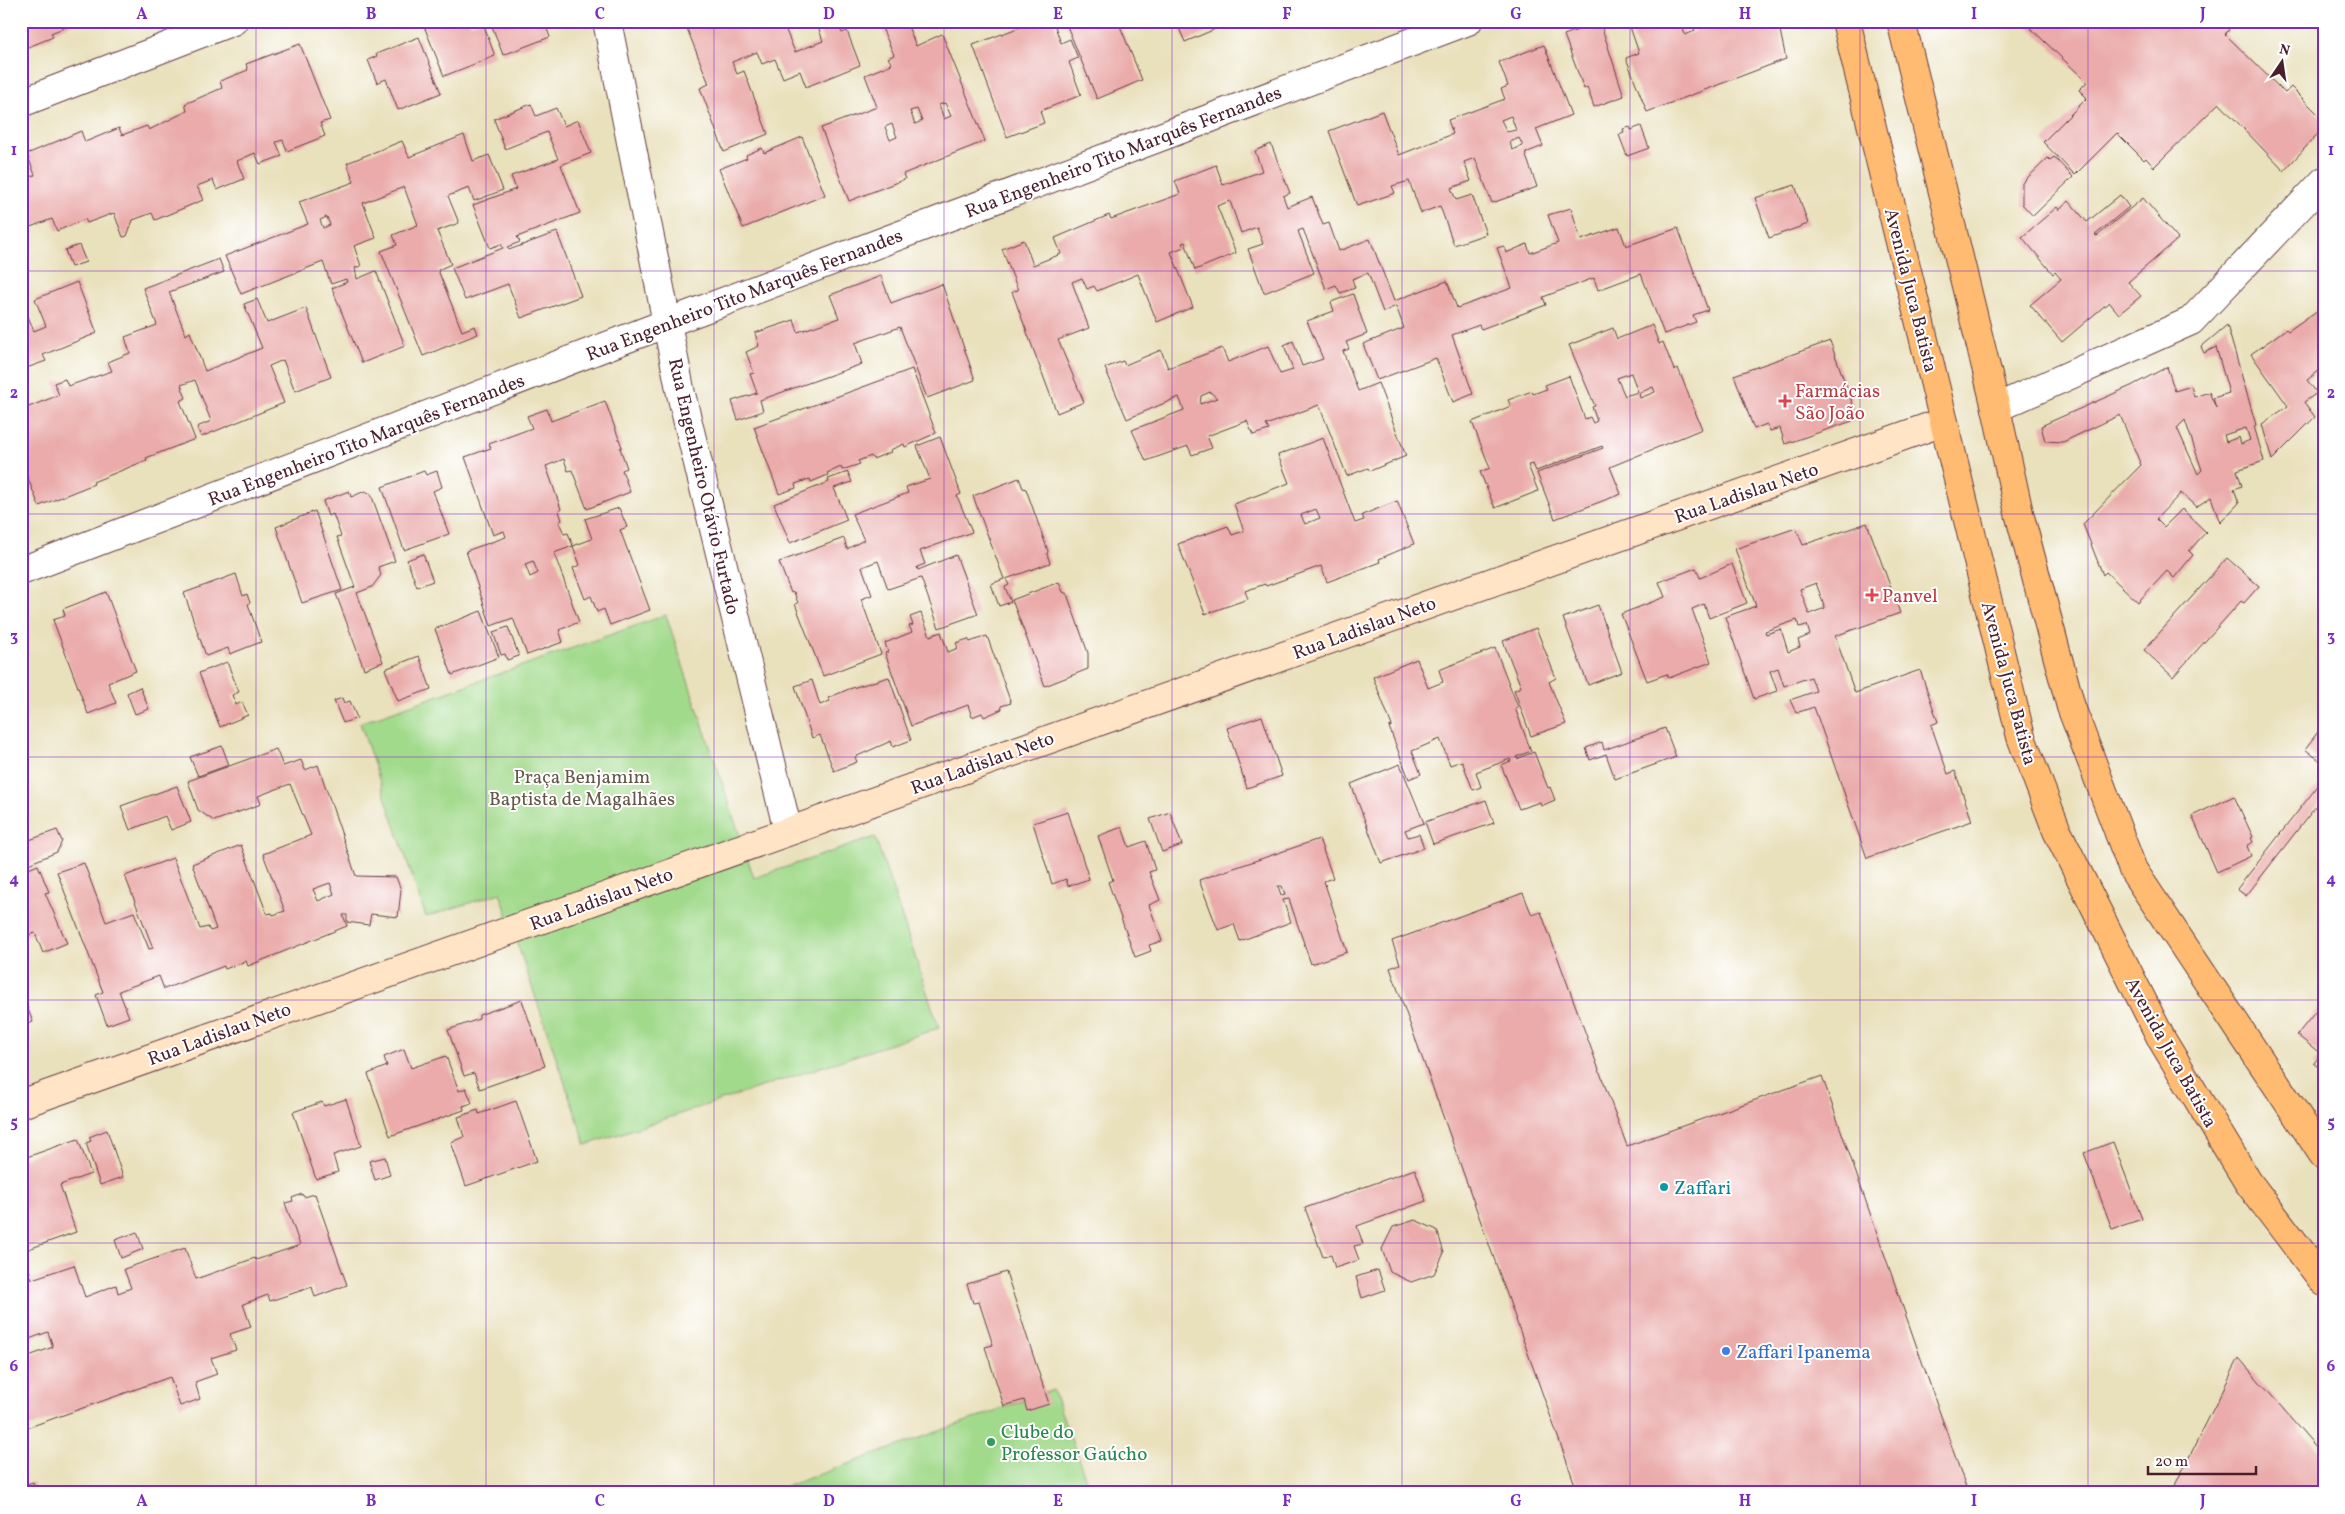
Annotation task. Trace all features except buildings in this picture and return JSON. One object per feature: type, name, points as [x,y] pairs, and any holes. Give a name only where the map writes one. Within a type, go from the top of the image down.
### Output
[{"type":"main road","name":"Avenida Juca Batista","points":[[1846,21],[2021,737],[2056,832],[2162,1040],[2248,1182],[2324,1282]]},
{"type":"main road","points":[[1901,21],[1996,408],[2019,513],[2072,707],[2133,870],[2324,1156]]},
{"type":"street","points":[[21,103],[233,21]]},
{"type":"street","name":"Rua Engenheiro Otávio Furtado","points":[[607,21],[681,394],[788,831]]},
{"type":"street","name":"Rua Engenheiro Tito Marquês Fernandes","points":[[21,571],[668,323],[1468,21]]},
{"type":"street","points":[[1996,408],[2191,321],[2324,181]]},
{"type":"street","name":"Rua Ladislau Neto","points":[[21,1104],[1943,422]]},
{"type":"green space","name":"Praça Benjamim Baptista de Magalhães","points":[[666,615],[754,878],[875,837],[939,1028],[586,1145],[500,893],[426,917],[360,723]]},
{"type":"green space","name":"Clube do Professor Gaúcho","points":[[1053,1390],[1091,1493],[768,1493]]},
{"type":"place","name":"Farmácias São João","points":[[1785,401]]},
{"type":"place","name":"Panvel","points":[[1872,595]]},
{"type":"place","name":"Zaffari","points":[[1664,1187]]},
{"type":"place","name":"Zaffari Ipanema","points":[[1726,1351]]},
{"type":"place","name":"Clube do Professor Gaúcho","points":[[991,1442]]}]
